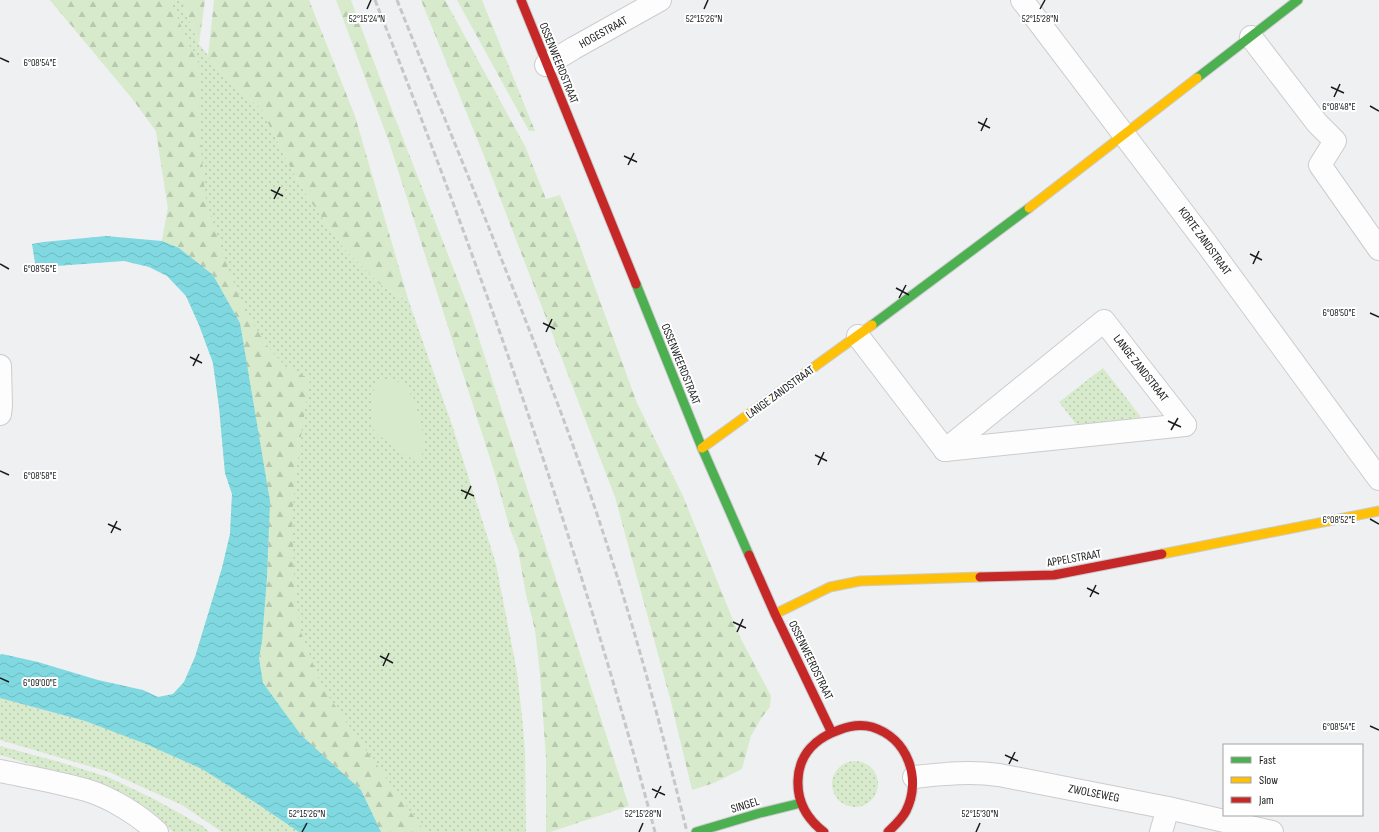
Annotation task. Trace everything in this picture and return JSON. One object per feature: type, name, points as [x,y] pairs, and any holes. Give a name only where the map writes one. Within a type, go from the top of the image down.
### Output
[{"type":"street","name":"OSSENWEERDSTRAAT","points":[[521,0],[702,448],[776,614],[831,731]]},
{"type":"street","name":"HOGESTRAAT","points":[[546,65],[660,0]]},
{"type":"street","name":"LANGE ZANDSTRAAT","points":[[702,448],[858,336],[1125,134],[1298,0]]},
{"type":"street","name":"KORTE ZANDSTRAAT","points":[[1028,2],[1379,479]]},
{"type":"street","points":[[1251,37],[1317,123],[1335,141],[1320,165],[1379,250]]},
{"type":"street","name":"LANGE ZANDSTRAAT","points":[[1104,321],[1185,425],[1178,426],[945,450],[1104,321]]},
{"type":"street","points":[[858,336],[945,450]]},
{"type":"street","points":[[0,366],[0,414]]},
{"type":"street","name":"APPELSTRAAT","points":[[776,614],[830,587],[860,580],[1054,576],[1379,511]]},
{"type":"street","points":[[824,832],[810,820],[801,803],[798,792],[798,782],[802,761],[807,751],[814,743],[831,731],[842,727],[861,726],[879,730],[890,736],[899,744],[911,765],[914,777],[914,790],[905,814],[888,832]]},
{"type":"street","points":[[0,771],[87,790],[108,798],[127,809],[157,832]]},
{"type":"street","name":"ZWOLSEWEG","points":[[914,777],[953,773],[985,773],[1168,808],[1272,832]]},
{"type":"street","name":"SINGEL","points":[[696,832],[760,813],[801,803]]},
{"type":"street","points":[[1160,832],[1168,808]]},
{"type":"green space","points":[[50,0],[181,0],[199,44],[221,72],[261,108],[289,165],[311,202],[343,247],[381,285],[409,302],[452,425],[496,564],[517,672],[525,751],[526,832],[222,832],[182,805],[109,772],[0,740],[0,698],[85,721],[146,743],[173,694],[184,682],[195,657],[222,568],[230,534],[232,494],[225,473],[213,363],[199,325],[186,296],[167,276],[162,241],[168,208],[156,131],[131,97]]},
{"type":"green space","points":[[50,0],[170,0],[190,47],[200,66],[200,136],[205,195],[222,252],[245,311],[268,347],[286,367],[310,379],[300,442],[292,514],[294,575],[300,630],[321,685],[425,832],[381,832],[361,790],[301,735],[263,683],[259,658],[262,640],[267,577],[270,501],[213,275],[179,248],[162,241],[168,208],[156,131],[131,97]]},
{"type":"green space","points":[[181,0],[205,0],[199,44]]},
{"type":"green space","points":[[214,0],[309,0],[355,116],[409,302],[381,285],[343,247],[311,202],[289,165],[261,109],[221,72],[208,56]]},
{"type":"green space","points":[[336,0],[351,0],[471,314],[629,806],[550,832],[546,832],[546,758],[540,674],[535,630],[526,595],[518,549],[510,529],[494,471],[389,142]]},
{"type":"green space","points":[[421,0],[445,0],[525,146],[546,199],[560,195],[637,403],[683,496],[739,635],[771,696],[770,707],[762,717],[751,736],[742,769],[714,783],[692,790],[670,698],[615,497],[482,151]]},
{"type":"green space","points":[[457,0],[482,0],[535,131],[529,131]]},
{"type":"green space","points":[[1103,368],[1141,417],[1080,429],[1059,402]]},
{"type":"green space","points":[[380,378],[400,382],[413,397],[420,418],[425,445],[419,464],[374,432],[372,408],[374,389]]},
{"type":"green space","points":[[0,746],[108,777],[156,800],[204,827],[209,832],[173,832],[150,811],[111,789],[0,755]]},
{"type":"green space","points":[[860,761],[872,767],[877,775],[877,793],[872,801],[864,806],[850,807],[838,801],[833,793],[832,779],[838,767],[846,762]]},
{"type":"water","points":[[106,236],[162,241],[179,248],[213,275],[240,323],[270,501],[267,577],[262,641],[259,658],[263,683],[301,735],[361,790],[381,832],[299,832],[202,769],[146,744],[85,721],[0,698],[0,655],[2,654],[38,662],[98,680],[143,690],[158,697],[173,694],[184,682],[195,657],[222,568],[230,534],[232,494],[225,473],[213,363],[199,325],[186,296],[167,276],[149,267],[124,261],[36,269],[32,244]]},
{"type":"railway","points":[[375,0],[454,205],[527,412],[595,621],[655,832]]},
{"type":"railway","points":[[397,0],[490,230],[586,481],[621,589],[641,658],[687,832]]},
{"type":"traffic: fast","points":[[1197,78],[1298,0]]},
{"type":"traffic: fast","points":[[872,325],[1029,208]]},
{"type":"traffic: fast","points":[[636,284],[702,448],[749,555]]},
{"type":"traffic: fast","points":[[696,832],[760,813],[801,803]]},
{"type":"traffic: slow","points":[[1029,208],[1197,78]]},
{"type":"traffic: slow","points":[[702,448],[872,325]]},
{"type":"traffic: slow","points":[[1162,554],[1379,511]]},
{"type":"traffic: slow","points":[[775,614],[830,587],[860,581],[980,577]]},
{"type":"traffic: jam","points":[[521,0],[636,284]]},
{"type":"traffic: jam","points":[[980,577],[1054,575],[1162,554]]},
{"type":"traffic: jam","points":[[749,555],[775,614],[831,731]]},
{"type":"traffic: jam","points":[[824,832],[808,816],[801,803],[798,788],[799,771],[805,755],[816,742],[831,733],[859,726],[872,727],[884,732],[895,740],[903,750],[912,773],[911,799],[900,820],[888,832]]}]
